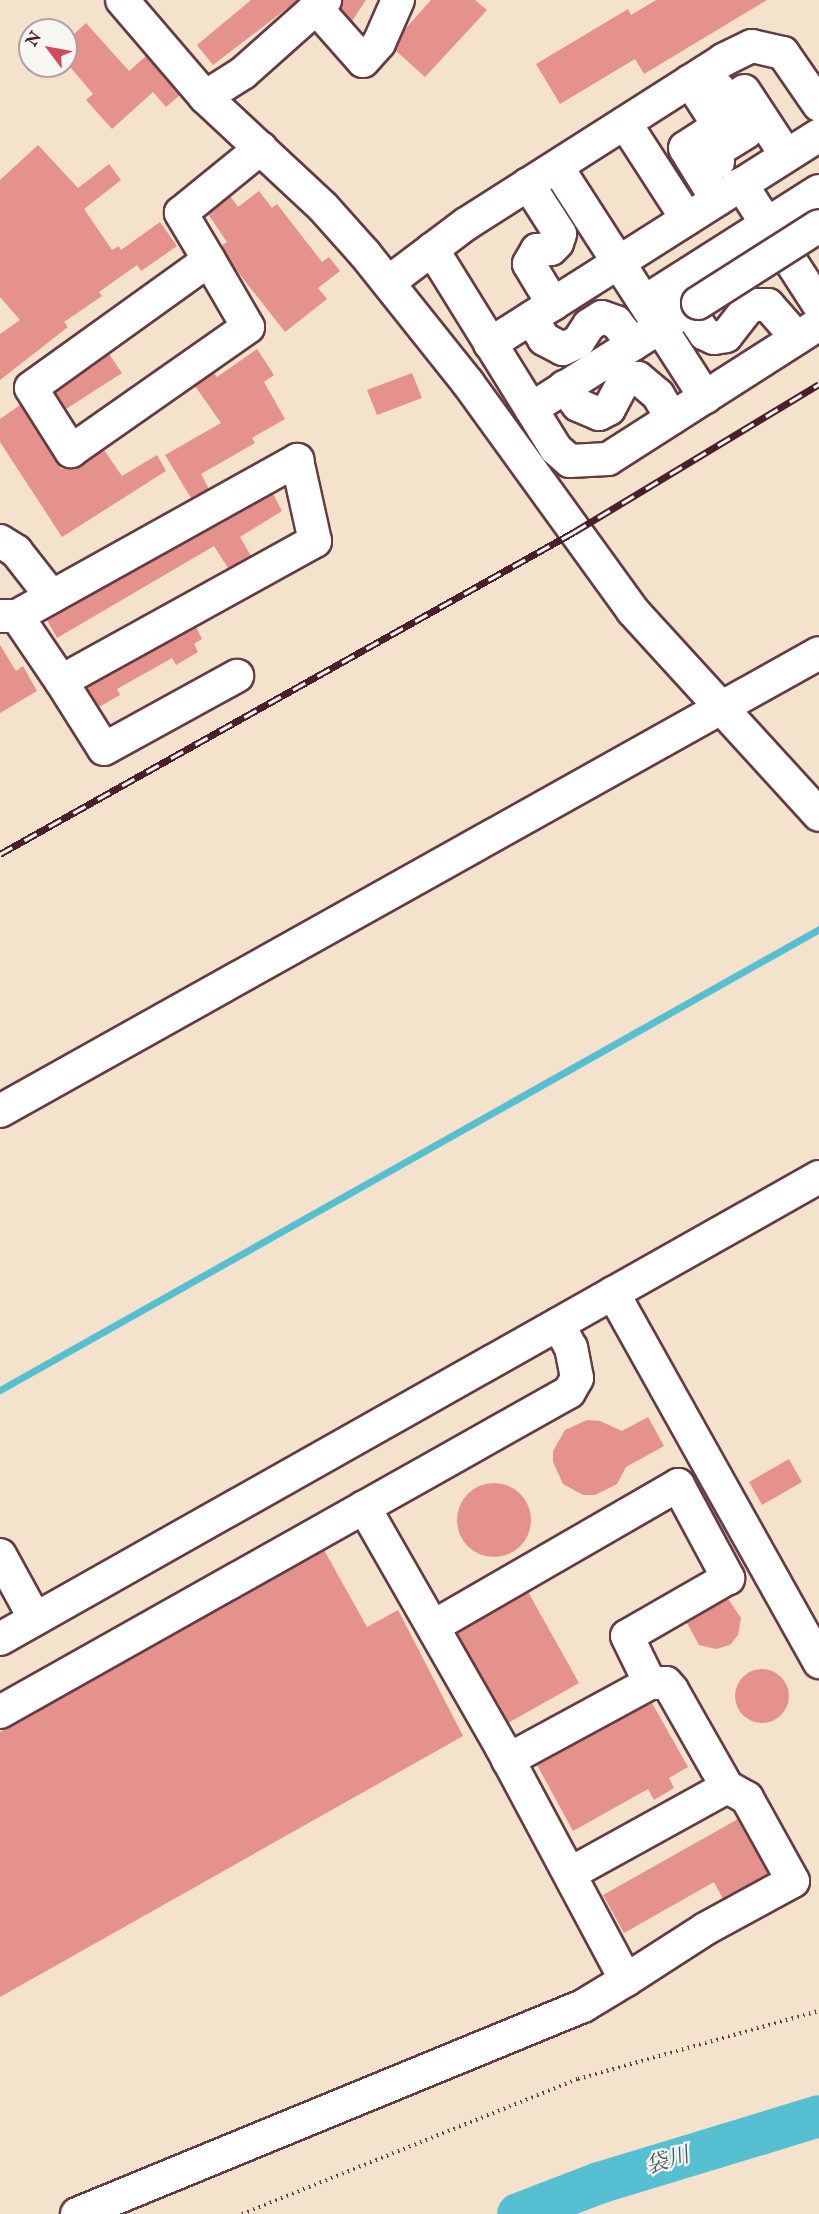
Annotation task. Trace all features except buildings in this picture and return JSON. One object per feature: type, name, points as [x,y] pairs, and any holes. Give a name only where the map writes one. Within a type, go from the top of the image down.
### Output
[{"type":"street","points":[[122,0],[206,97],[322,207],[388,282],[468,383],[633,611],[719,710],[819,815]]},
{"type":"street","points":[[206,97],[243,72],[321,5],[363,61],[379,43],[398,0]]},
{"type":"street","points":[[388,282],[432,249],[528,184],[707,71],[752,46],[783,54],[819,105]]},
{"type":"street","points":[[707,71],[786,155]]},
{"type":"street","points":[[707,71],[719,126],[685,148],[767,224],[819,305]]},
{"type":"street","points":[[625,123],[687,219]]},
{"type":"street","points":[[490,344],[819,135]]},
{"type":"street","points":[[209,260],[31,388],[71,451],[248,327],[209,260],[181,213],[261,148]]},
{"type":"street","points":[[557,166],[705,397]]},
{"type":"street","points":[[528,184],[560,234],[557,243],[551,249],[537,249],[529,264],[542,311],[544,339],[562,349],[578,342],[589,325],[602,317],[616,322],[633,344]]},
{"type":"street","points":[[531,409],[633,344],[652,314],[767,224],[819,191]]},
{"type":"street","points":[[652,314],[693,306],[819,226]]},
{"type":"street","points":[[432,249],[556,449],[570,461],[608,459],[808,331],[768,305],[750,305],[726,336],[714,338],[705,334],[693,306]]},
{"type":"street","points":[[564,387],[578,405],[599,414],[609,409],[625,379],[638,378],[658,395],[672,418]]},
{"type":"street","points":[[61,681],[315,541],[297,460],[52,597],[9,616],[61,681],[104,749],[237,676]]},
{"type":"street","points":[[0,541],[16,551],[52,597]]},
{"type":"street","points":[[0,1111],[819,653]]},
{"type":"street","points":[[0,1640],[819,1177]]},
{"type":"street","points":[[612,1293],[819,1662]]},
{"type":"street","points":[[0,1712],[569,1392],[577,1378],[571,1348],[558,1324]]},
{"type":"street","points":[[434,1626],[678,1485],[728,1578],[627,1636],[650,1683]]},
{"type":"street","points":[[364,1507],[434,1626],[571,1873],[626,1980]]},
{"type":"street","points":[[0,1555],[35,1619]]},
{"type":"street","points":[[77,2214],[582,2006],[705,1929],[793,1881],[747,1798],[727,1787],[666,1683],[650,1683],[508,1760]]},
{"type":"street","points":[[571,1873],[727,1787]]},
{"type":"path","points":[[242,2214],[578,2079],[819,2011]]},
{"type":"waterway","points":[[0,1390],[819,929]]},
{"type":"waterway","name":"袋川","points":[[518,2214],[599,2183],[819,2116]]},
{"type":"railway","points":[[0,854],[574,532],[819,384]]}]
